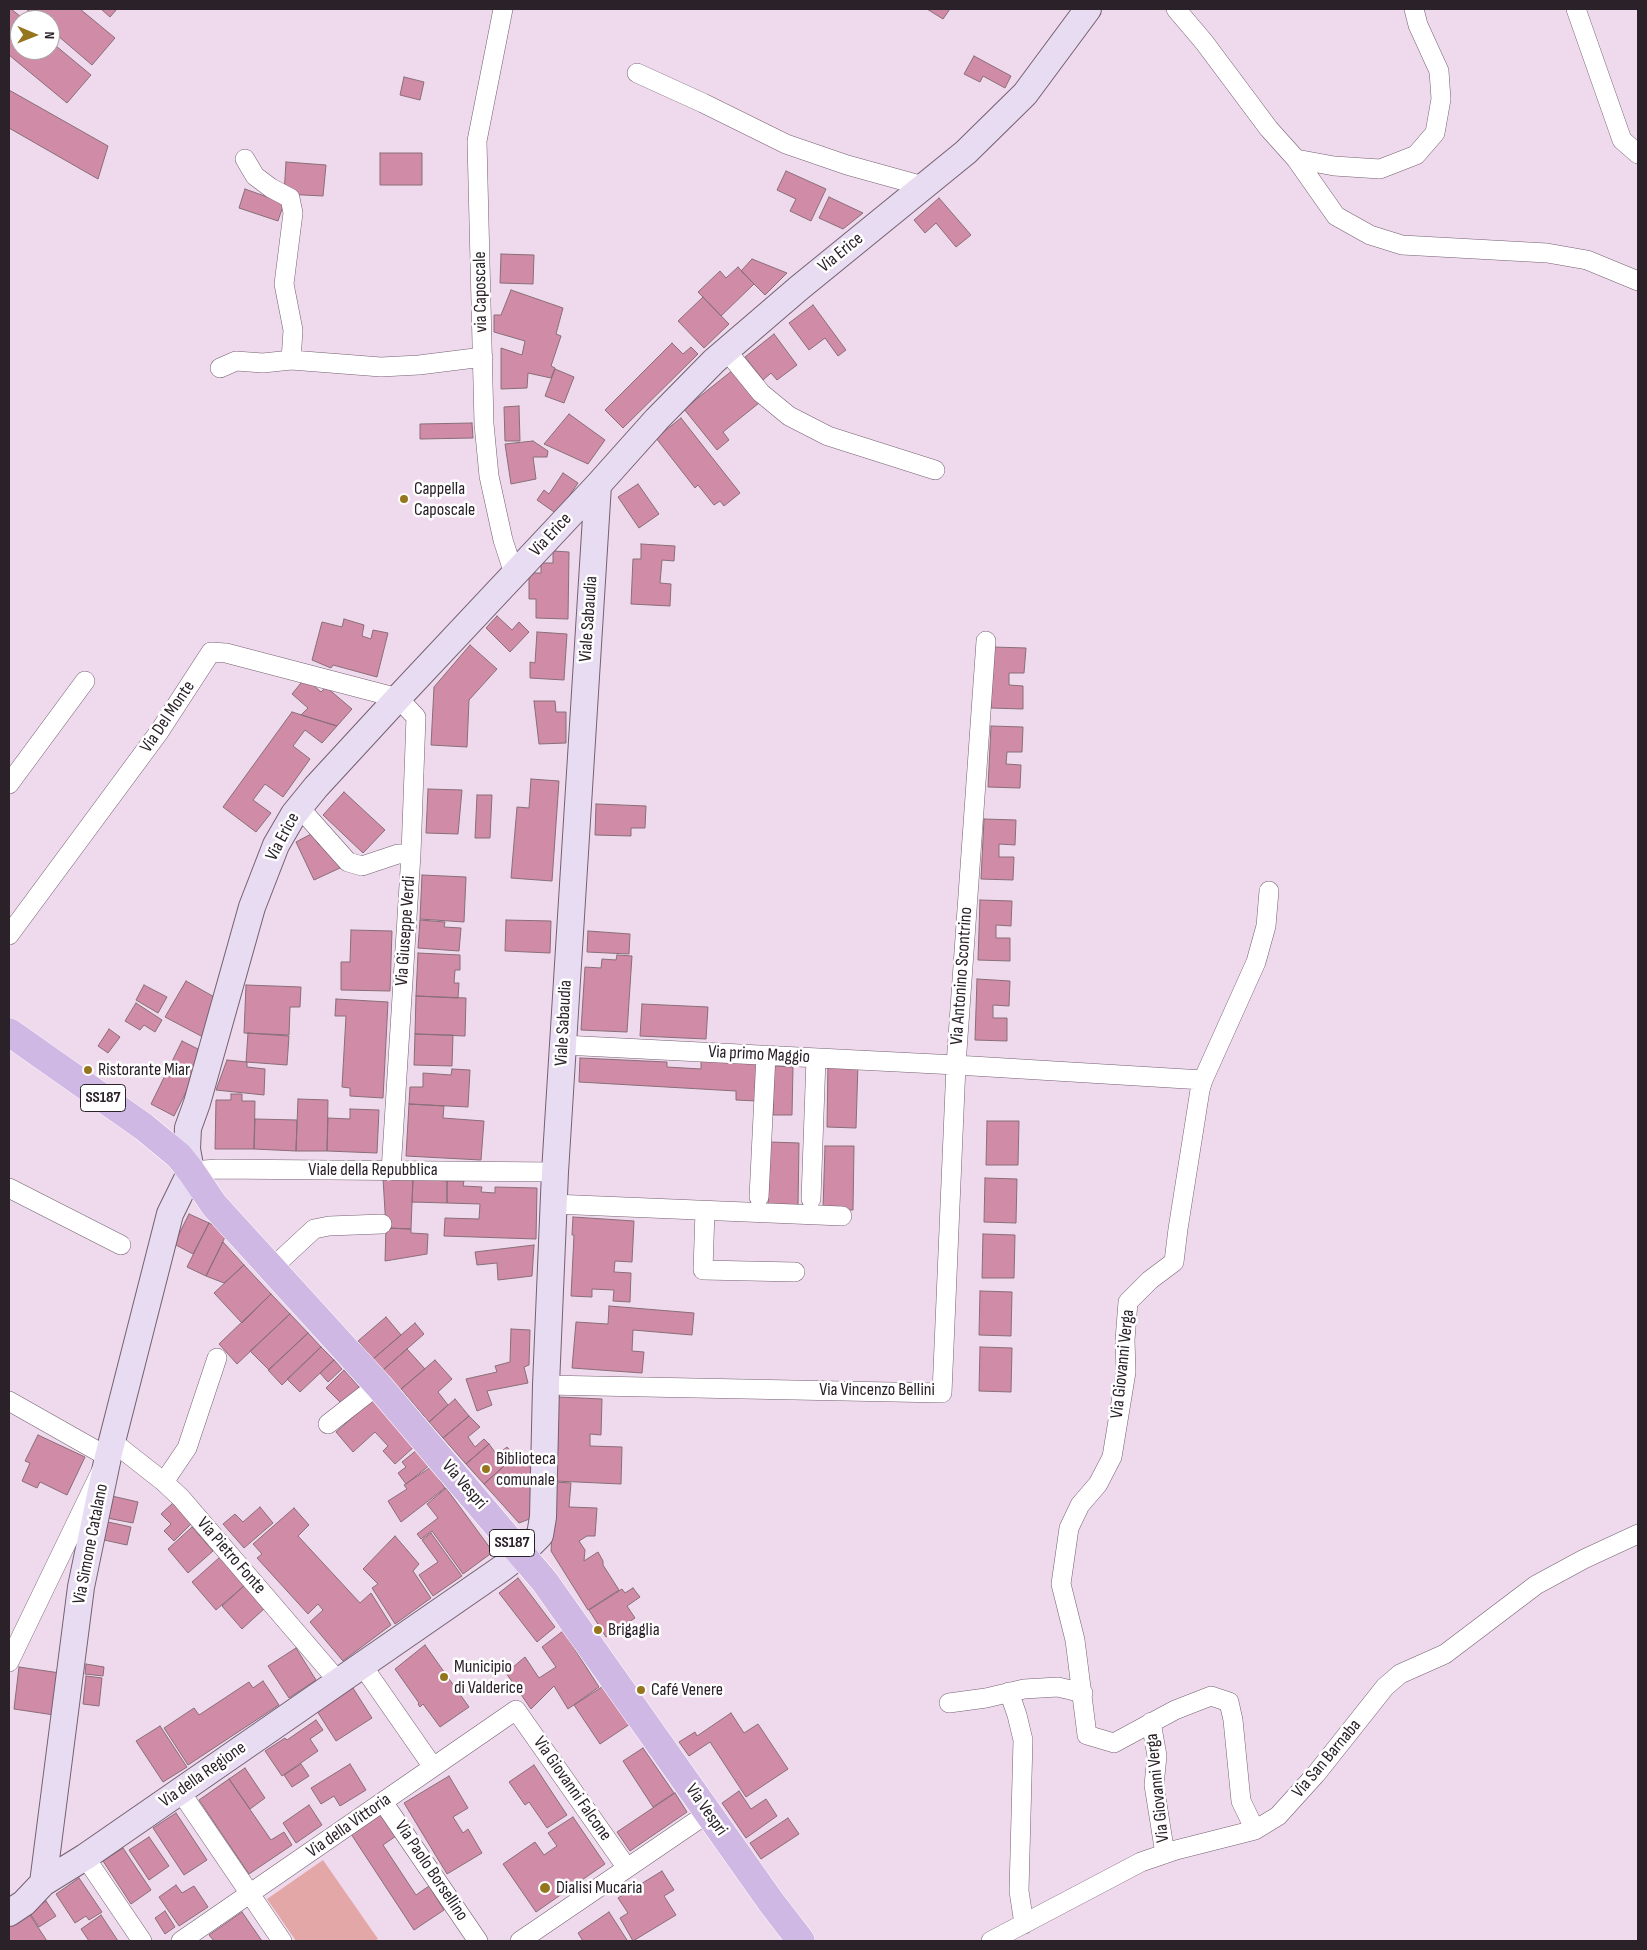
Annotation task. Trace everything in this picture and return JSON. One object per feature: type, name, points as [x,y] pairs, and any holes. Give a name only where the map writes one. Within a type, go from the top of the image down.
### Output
[{"type":"main road","name":"SS187","points":[[9,1032],[160,1139],[179,1156],[191,1171]]},
{"type":"main road","name":"Via Vespri","points":[[191,1171],[214,1205],[378,1385],[544,1582],[771,1902],[801,1941]]},
{"type":"street","name":"via Caposcale","points":[[503,9],[477,140],[484,424],[489,476],[503,540],[514,574]]},
{"type":"street","name":"Via Erice","points":[[191,1171],[187,1149],[188,1128],[198,1103],[252,907],[276,845],[299,807],[657,419],[714,360],[966,152],[1025,94],[1088,9]]},
{"type":"street","points":[[1176,9],[1204,42],[1269,129],[1296,159],[1336,216],[1370,235],[1402,245],[1547,253],[1587,260],[1638,281]]},
{"type":"street","points":[[1187,9],[1204,42]]},
{"type":"street","points":[[1296,159],[1334,166],[1380,169],[1416,155],[1435,133],[1441,98],[1439,71],[1418,25],[1414,9]]},
{"type":"street","points":[[1576,9],[1622,140],[1638,154]]},
{"type":"street","points":[[638,73],[786,144],[847,165],[923,186]]},
{"type":"street","points":[[245,159],[256,176],[271,188],[290,198],[293,213],[284,284],[293,330],[291,360]]},
{"type":"street","points":[[1325,202],[1334,166]]},
{"type":"street","points":[[726,350],[762,393],[789,416],[828,436],[935,470]]},
{"type":"street","points":[[220,368],[236,361],[263,363],[291,360],[381,366],[418,365],[483,357]]},
{"type":"street","name":"Viale Sabaudia","points":[[521,1554],[540,1535],[543,1517],[546,1385],[555,1172],[598,485]]},
{"type":"street","name":"Via Antonino Scontrino","points":[[986,641],[956,1065],[1203,1080]]},
{"type":"street","name":"Via Del Monte","points":[[9,935],[159,732],[211,652],[226,653],[398,698]]},
{"type":"street","points":[[9,784],[85,680]]},
{"type":"street","name":"Via Giuseppe Verdi","points":[[391,1170],[411,854],[416,717],[398,698]]},
{"type":"street","points":[[299,807],[348,862],[362,866],[398,854],[411,854]]},
{"type":"street","name":"Via Giovanni Verga","points":[[1255,1830],[1241,1801],[1233,1720],[1229,1702],[1211,1696],[1151,1722],[1114,1743],[1088,1735],[1075,1640],[1060,1584],[1069,1528],[1080,1505],[1098,1484],[1112,1457],[1126,1372],[1128,1302],[1150,1280],[1174,1262],[1196,1110],[1203,1080],[1256,962],[1266,926],[1269,891]]},
{"type":"street","name":"Via primo Maggio","points":[[562,1045],[956,1065]]},
{"type":"street","points":[[759,1197],[766,1055]]},
{"type":"street","points":[[811,1199],[816,1058]]},
{"type":"street","name":"Via Vincenzo Bellini","points":[[546,1385],[942,1393],[956,1065]]},
{"type":"street","points":[[160,1139],[188,1128]]},
{"type":"street","name":"Viale della Repubblica","points":[[191,1171],[217,1169],[555,1172]]},
{"type":"street","name":"Via Simone Catalano","points":[[43,1883],[81,1587],[110,1450],[170,1214],[191,1171]]},
{"type":"street","points":[[9,1188],[121,1245]]},
{"type":"street","points":[[554,1204],[842,1216]]},
{"type":"street","points":[[705,1211],[704,1270],[795,1272]]},
{"type":"street","points":[[271,1269],[314,1229],[329,1226],[382,1224]]},
{"type":"street","points":[[164,1482],[187,1448],[217,1358]]},
{"type":"street","points":[[328,1424],[378,1385]]},
{"type":"street","name":"Via Pietro Fonte","points":[[9,1401],[110,1450],[164,1482],[181,1498],[338,1682]]},
{"type":"street","points":[[9,1662],[110,1450]]},
{"type":"street","name":"Via San Barnaba","points":[[991,1941],[1141,1862],[1255,1830],[1278,1816],[1316,1774],[1385,1687],[1400,1674],[1445,1654],[1536,1585],[1584,1559],[1638,1534]]},
{"type":"street","name":"Via della Regione","points":[[43,1883],[86,1857],[521,1554]]},
{"type":"street","points":[[362,1665],[433,1767]]},
{"type":"street","points":[[949,1702],[986,1698],[1024,1689],[1058,1687],[1082,1693]]},
{"type":"street","points":[[1009,1692],[1023,1740],[1019,1891],[1024,1924]]},
{"type":"street","name":"Via della Vittoria","points":[[181,1941],[516,1710]]},
{"type":"street","name":"Via Giovanni Falcone","points":[[516,1710],[627,1868]]},
{"type":"street","name":"Via Giovanni Verga","points":[[1151,1722],[1157,1756],[1154,1785],[1165,1854]]},
{"type":"street","points":[[180,1791],[282,1941]]},
{"type":"street","name":"Via Paolo Borsellino","points":[[383,1802],[478,1941]]},
{"type":"street","points":[[520,1941],[708,1813]]},
{"type":"street","points":[[86,1857],[142,1941]]},
{"type":"street","points":[[9,1913],[24,1902],[43,1883]]},
{"type":"shaded area","points":[[323,1860],[378,1939],[374,1941],[296,1941],[267,1899]]},
{"type":"building","points":[[9,9],[11,9],[12,10],[10,10],[9,55]]},
{"type":"building","points":[[26,9],[80,9],[115,38],[92,65],[60,38],[60,10]]},
{"type":"building","points":[[101,9],[117,9],[110,17]]},
{"type":"building","points":[[927,9],[950,9],[943,19]]},
{"type":"building","points":[[60,49],[91,75],[67,103],[15,60],[60,60]]},
{"type":"building","points":[[974,56],[1011,76],[1005,88],[983,76],[980,82],[964,74]]},
{"type":"building","points":[[404,77],[424,82],[420,100],[400,95]]},
{"type":"building","points":[[9,90],[108,146],[98,179],[9,128]]},
{"type":"building","points":[[380,153],[422,153],[422,185],[380,185]]},
{"type":"building","points":[[286,162],[326,165],[323,196],[284,194]]},
{"type":"building","points":[[786,171],[826,189],[811,221],[790,211],[796,199],[777,190]]},
{"type":"building","points":[[245,189],[284,203],[278,221],[239,208]]},
{"type":"building","points":[[829,197],[863,213],[843,229],[819,218]]},
{"type":"building","points":[[939,198],[971,235],[956,247],[936,223],[925,233],[914,220]]},
{"type":"building","points":[[501,254],[534,255],[533,284],[500,283]]},
{"type":"building","points":[[752,259],[787,273],[765,295],[741,271]]},
{"type":"building","points":[[738,267],[754,284],[721,316],[698,292],[720,271],[726,278]]},
{"type":"building","points":[[511,290],[563,308],[556,334],[561,336],[551,366],[555,368],[551,378],[528,373],[527,388],[501,389],[501,348],[522,355],[525,341],[494,332],[494,315],[501,315]]},
{"type":"building","points":[[703,297],[729,324],[704,348],[678,321]]},
{"type":"building","points":[[813,305],[846,350],[838,356],[825,338],[809,350],[789,323]]},
{"type":"building","points":[[774,334],[797,365],[777,380],[771,373],[763,380],[745,357]]},
{"type":"building","points":[[672,343],[683,354],[691,347],[698,354],[623,428],[605,410]]},
{"type":"building","points":[[555,369],[574,377],[564,403],[545,396]]},
{"type":"building","points":[[733,370],[759,403],[723,432],[729,440],[717,450],[684,409]]},
{"type":"building","points":[[519,406],[520,441],[505,441],[504,407]]},
{"type":"building","points":[[569,414],[605,440],[588,464],[544,444]]},
{"type":"building","points":[[681,418],[740,493],[724,506],[720,501],[714,505],[698,485],[695,488],[656,438]]},
{"type":"building","points":[[472,423],[473,438],[420,439],[420,424]]},
{"type":"building","points":[[533,441],[548,451],[547,457],[533,457],[536,479],[511,484],[505,444]]},
{"type":"building","points":[[563,473],[578,483],[557,514],[537,500],[544,490],[549,494]]},
{"type":"building","points":[[638,484],[659,514],[639,528],[618,497]]},
{"type":"building","points":[[641,544],[675,546],[674,561],[662,560],[660,583],[671,584],[670,606],[631,604],[633,559],[641,559]]},
{"type":"building","points":[[553,551],[569,552],[568,619],[536,618],[536,599],[529,599],[529,573],[541,573],[541,563],[553,563]]},
{"type":"building","points":[[497,616],[512,630],[519,622],[529,632],[510,652],[486,628]]},
{"type":"building","points":[[344,619],[364,625],[362,636],[371,639],[373,630],[388,633],[377,677],[333,665],[331,668],[312,660],[322,622],[342,627]]},
{"type":"building","points":[[537,632],[567,634],[564,680],[530,678],[530,662],[535,663]]},
{"type":"building","points":[[470,645],[497,669],[469,700],[467,747],[431,745],[434,687]]},
{"type":"building","points":[[993,647],[1026,648],[1024,673],[1009,673],[1009,685],[1023,686],[1023,709],[991,708]]},
{"type":"building","points":[[305,678],[321,692],[326,687],[352,709],[337,726],[301,715],[308,708],[292,694]]},
{"type":"building","points":[[534,701],[555,701],[556,712],[566,712],[566,743],[539,744]]},
{"type":"building","points":[[292,712],[337,726],[322,743],[305,730],[293,746],[310,759],[283,797],[265,784],[253,800],[271,813],[256,832],[223,807]]},
{"type":"building","points":[[991,726],[1023,727],[1022,752],[1007,752],[1006,764],[1021,765],[1020,788],[988,787]]},
{"type":"building","points":[[531,779],[559,781],[552,881],[511,878],[517,807],[529,808]]},
{"type":"building","points":[[428,789],[462,790],[458,834],[426,833]]},
{"type":"building","points":[[344,792],[385,830],[363,853],[323,815]]},
{"type":"building","points":[[477,795],[492,795],[490,838],[475,838]]},
{"type":"building","points":[[596,804],[646,806],[645,828],[631,828],[631,836],[595,835]]},
{"type":"building","points":[[984,819],[1016,820],[1015,845],[999,844],[999,857],[1014,857],[1013,880],[981,879]]},
{"type":"building","points":[[313,833],[319,845],[324,843],[340,868],[314,880],[296,842]]},
{"type":"building","points":[[422,875],[466,877],[464,922],[420,919]]},
{"type":"building","points":[[980,900],[1012,901],[1011,926],[996,925],[996,938],[1010,938],[1010,961],[978,960]]},
{"type":"building","points":[[420,920],[445,922],[444,927],[461,928],[459,951],[418,948]]},
{"type":"building","points":[[506,920],[551,921],[550,953],[505,951]]},
{"type":"building","points":[[351,930],[392,931],[390,991],[341,990],[341,962],[350,962]]},
{"type":"building","points":[[588,931],[630,934],[629,954],[587,952]]},
{"type":"building","points":[[418,953],[460,955],[460,970],[455,970],[454,983],[459,983],[458,998],[416,996]]},
{"type":"building","points":[[617,955],[632,956],[627,1032],[581,1030],[585,967],[601,968],[602,959],[616,960]]},
{"type":"building","points":[[977,979],[1010,981],[1009,1006],[993,1005],[993,1018],[1007,1018],[1007,1041],[975,1040]]},
{"type":"building","points":[[186,981],[216,998],[203,1037],[165,1017]]},
{"type":"building","points":[[144,985],[167,997],[158,1013],[136,1000]]},
{"type":"building","points":[[246,985],[301,987],[300,1007],[290,1007],[289,1035],[244,1033]]},
{"type":"building","points":[[416,996],[466,998],[465,1036],[415,1034]]},
{"type":"building","points":[[336,999],[388,1002],[383,1098],[350,1096],[350,1088],[342,1087],[346,1016],[335,1016]]},
{"type":"building","points":[[136,1003],[162,1020],[155,1032],[144,1025],[140,1030],[125,1021]]},
{"type":"building","points":[[642,1004],[708,1007],[706,1039],[640,1036]]},
{"type":"building","points":[[109,1029],[120,1037],[108,1053],[98,1046]]},
{"type":"building","points":[[248,1033],[289,1036],[287,1065],[246,1062]]},
{"type":"building","points":[[415,1034],[453,1035],[452,1066],[414,1065]]},
{"type":"building","points":[[182,1041],[202,1051],[201,1062],[174,1116],[151,1104]]},
{"type":"building","points":[[580,1058],[667,1062],[667,1067],[701,1069],[701,1060],[759,1064],[757,1101],[736,1100],[736,1091],[579,1082]]},
{"type":"building","points":[[227,1060],[247,1062],[247,1067],[265,1069],[264,1095],[216,1090]]},
{"type":"building","points":[[828,1064],[858,1064],[856,1128],[827,1127]]},
{"type":"building","points":[[774,1066],[793,1067],[792,1115],[773,1115]]},
{"type":"building","points":[[452,1069],[470,1070],[468,1107],[409,1104],[410,1087],[423,1087],[423,1073],[451,1075]]},
{"type":"building","points":[[231,1094],[242,1094],[242,1101],[255,1101],[254,1149],[215,1149],[216,1100],[231,1100]]},
{"type":"building","points":[[298,1099],[328,1100],[327,1151],[296,1151]]},
{"type":"building","points":[[409,1104],[444,1106],[443,1118],[484,1121],[481,1160],[406,1156]]},
{"type":"building","points":[[350,1109],[379,1110],[377,1153],[327,1151],[328,1118],[350,1119]]},
{"type":"building","points":[[255,1119],[297,1120],[296,1151],[254,1149]]},
{"type":"building","points":[[987,1121],[1019,1121],[1018,1165],[986,1165]]},
{"type":"building","points":[[770,1142],[799,1143],[798,1206],[768,1206]]},
{"type":"building","points":[[825,1146],[854,1146],[853,1210],[823,1209]]},
{"type":"building","points":[[383,1178],[413,1179],[411,1229],[386,1228]]},
{"type":"building","points":[[985,1178],[1017,1179],[1016,1223],[984,1222]]},
{"type":"building","points":[[413,1179],[447,1181],[447,1203],[412,1202]]},
{"type":"building","points":[[447,1181],[464,1181],[463,1186],[482,1187],[481,1192],[495,1193],[495,1187],[537,1188],[536,1239],[444,1236],[445,1218],[479,1219],[480,1204],[447,1203]]},
{"type":"building","points":[[189,1214],[209,1223],[193,1254],[174,1244]]},
{"type":"building","points":[[573,1217],[634,1221],[632,1262],[615,1261],[614,1272],[631,1273],[630,1302],[613,1301],[614,1290],[592,1289],[592,1297],[571,1296]]},
{"type":"building","points":[[209,1223],[219,1228],[225,1237],[206,1276],[187,1267]]},
{"type":"building","points":[[386,1228],[411,1229],[411,1233],[428,1234],[427,1254],[385,1261]]},
{"type":"building","points":[[983,1234],[1015,1235],[1014,1278],[982,1278]]},
{"type":"building","points":[[223,1242],[244,1265],[224,1283],[206,1276]]},
{"type":"building","points":[[534,1245],[532,1276],[498,1280],[497,1263],[477,1265],[475,1252]]},
{"type":"building","points":[[244,1265],[271,1294],[242,1323],[214,1293]]},
{"type":"building","points":[[980,1291],[1012,1292],[1011,1336],[979,1335]]},
{"type":"building","points":[[271,1294],[290,1314],[237,1364],[219,1344]]},
{"type":"building","points":[[609,1306],[694,1313],[692,1335],[633,1330],[632,1351],[644,1352],[642,1373],[572,1368],[576,1322],[608,1324]]},
{"type":"building","points":[[290,1314],[308,1333],[269,1370],[250,1351]]},
{"type":"building","points":[[386,1317],[401,1335],[373,1359],[358,1341]]},
{"type":"building","points":[[415,1323],[424,1334],[383,1370],[373,1359]]},
{"type":"building","points":[[511,1329],[530,1330],[529,1365],[524,1367],[528,1383],[487,1391],[492,1405],[477,1411],[466,1379],[497,1372],[495,1366],[510,1362]]},
{"type":"building","points":[[308,1333],[321,1347],[282,1385],[268,1370]]},
{"type":"building","points":[[321,1347],[334,1360],[300,1392],[287,1379]]},
{"type":"building","points":[[980,1347],[1012,1348],[1011,1392],[979,1391]]},
{"type":"building","points":[[407,1349],[425,1369],[400,1390],[383,1370]]},
{"type":"building","points":[[334,1360],[342,1369],[328,1382],[320,1373]]},
{"type":"building","points":[[435,1360],[452,1379],[438,1392],[448,1405],[429,1422],[401,1389]]},
{"type":"building","points":[[344,1370],[359,1387],[342,1404],[326,1388]]},
{"type":"building","points":[[558,1397],[602,1399],[601,1435],[590,1434],[590,1446],[622,1447],[621,1484],[555,1481]]},
{"type":"building","points":[[373,1399],[415,1446],[395,1464],[383,1451],[388,1446],[375,1432],[353,1452],[336,1432]]},
{"type":"building","points":[[455,1399],[469,1416],[443,1438],[429,1422]]},
{"type":"building","points":[[469,1416],[480,1427],[468,1437],[475,1447],[484,1439],[489,1444],[466,1464],[443,1438]]},
{"type":"building","points":[[38,1435],[85,1457],[67,1495],[40,1482],[37,1488],[22,1481],[30,1463],[25,1461]]},
{"type":"building","points":[[489,1444],[497,1455],[507,1447],[515,1456],[484,1484],[466,1464]]},
{"type":"building","points":[[418,1449],[430,1465],[406,1484],[398,1473],[406,1467],[402,1462]]},
{"type":"building","points":[[515,1456],[534,1466],[532,1518],[519,1523],[484,1484]]},
{"type":"building","points":[[431,1467],[445,1488],[401,1522],[388,1501],[407,1489],[404,1485]]},
{"type":"building","points":[[555,1482],[571,1483],[569,1507],[597,1508],[595,1536],[587,1536],[579,1541],[585,1550],[584,1561],[598,1552],[603,1565],[619,1590],[588,1610],[551,1551]]},
{"type":"building","points":[[446,1488],[493,1552],[463,1574],[432,1531],[421,1539],[417,1534],[438,1518],[427,1504]]},
{"type":"building","points":[[112,1496],[138,1502],[133,1523],[107,1518]]},
{"type":"building","points":[[173,1503],[192,1523],[174,1541],[164,1531],[171,1524],[161,1514]]},
{"type":"building","points":[[260,1507],[273,1523],[244,1548],[223,1524],[235,1514],[243,1522]]},
{"type":"building","points":[[294,1508],[309,1525],[298,1536],[360,1603],[371,1593],[391,1625],[343,1661],[310,1622],[323,1610],[318,1604],[308,1614],[257,1558],[262,1554],[253,1544]]},
{"type":"building","points":[[108,1522],[131,1527],[127,1545],[104,1540]]},
{"type":"building","points":[[192,1527],[213,1551],[188,1573],[168,1549]]},
{"type":"building","points":[[431,1533],[462,1576],[433,1596],[419,1575],[438,1562],[422,1540]]},
{"type":"building","points":[[395,1536],[419,1564],[413,1571],[431,1598],[395,1624],[372,1588],[378,1584],[363,1569]]},
{"type":"building","points":[[220,1557],[245,1585],[216,1610],[192,1582]]},
{"type":"building","points":[[518,1578],[555,1627],[537,1642],[499,1593]]},
{"type":"building","points":[[245,1585],[265,1608],[242,1629],[222,1606]]},
{"type":"building","points":[[633,1588],[640,1597],[627,1606],[635,1618],[606,1637],[589,1610],[622,1589],[625,1593]]},
{"type":"building","points":[[563,1631],[599,1687],[568,1709],[554,1686],[531,1709],[506,1673],[525,1657],[539,1678],[556,1667],[542,1647]]},
{"type":"building","points":[[425,1645],[469,1707],[440,1727],[423,1704],[420,1707],[395,1669]]},
{"type":"building","points":[[296,1648],[316,1680],[289,1698],[268,1666]]},
{"type":"building","points":[[86,1664],[104,1667],[103,1676],[85,1674]]},
{"type":"building","points":[[19,1667],[60,1673],[54,1715],[14,1709]]},
{"type":"building","points":[[86,1676],[102,1678],[99,1706],[83,1704]]},
{"type":"building","points":[[263,1681],[279,1705],[188,1765],[164,1728],[194,1708],[199,1715],[249,1682],[253,1688]]},
{"type":"building","points":[[605,1685],[630,1724],[600,1744],[574,1705]]},
{"type":"building","points":[[353,1688],[372,1718],[336,1741],[317,1711]]},
{"type":"building","points":[[731,1713],[744,1733],[758,1724],[788,1769],[746,1797],[710,1742],[689,1756],[679,1742],[695,1732],[697,1736]]},
{"type":"building","points":[[316,1720],[323,1730],[310,1739],[318,1751],[282,1776],[265,1751],[285,1738],[287,1740]]},
{"type":"building","points":[[160,1726],[187,1767],[163,1782],[136,1741]]},
{"type":"building","points":[[643,1748],[674,1793],[653,1807],[623,1761]]},
{"type":"building","points":[[301,1764],[309,1776],[292,1787],[284,1775]]},
{"type":"building","points":[[350,1764],[366,1790],[340,1806],[334,1796],[321,1804],[311,1788]]},
{"type":"building","points":[[534,1765],[567,1815],[547,1828],[529,1802],[525,1805],[509,1782]]},
{"type":"building","points":[[245,1768],[265,1798],[250,1809],[229,1779]]},
{"type":"building","points":[[449,1776],[468,1808],[453,1817],[463,1833],[468,1829],[482,1853],[447,1874],[404,1803]]},
{"type":"building","points":[[229,1779],[271,1840],[284,1832],[292,1845],[249,1874],[199,1800]]},
{"type":"building","points":[[739,1791],[751,1809],[766,1799],[777,1816],[746,1838],[722,1803]]},
{"type":"building","points":[[675,1793],[687,1812],[630,1851],[617,1832]]},
{"type":"building","points":[[309,1805],[322,1825],[296,1843],[283,1823]]},
{"type":"building","points":[[176,1813],[207,1860],[184,1875],[153,1828]]},
{"type":"building","points":[[382,1814],[396,1836],[383,1845],[416,1895],[429,1886],[444,1910],[414,1930],[351,1834]]},
{"type":"building","name":"Dialisi Mucaria","points":[[573,1817],[605,1864],[536,1912],[503,1864],[535,1842],[544,1855],[557,1846],[548,1833]]},
{"type":"building","points":[[788,1818],[799,1834],[761,1859],[750,1843]]},
{"type":"building","points":[[149,1837],[169,1866],[149,1880],[129,1850]]},
{"type":"building","points":[[123,1848],[151,1890],[131,1904],[103,1861]]},
{"type":"building","points":[[662,1871],[674,1890],[664,1896],[676,1915],[633,1941],[620,1918],[628,1913],[618,1898]]},
{"type":"building","points":[[79,1878],[102,1912],[89,1920],[86,1916],[75,1923],[56,1894]]},
{"type":"building","points":[[176,1885],[182,1893],[194,1886],[208,1907],[179,1926],[159,1897]]},
{"type":"building","points":[[46,1901],[56,1916],[39,1927],[29,1912]]},
{"type":"building","points":[[165,1911],[175,1927],[165,1934],[155,1918]]},
{"type":"building","points":[[28,1912],[47,1941],[11,1941],[9,1939],[9,1925]]},
{"type":"building","points":[[242,1912],[262,1941],[214,1941],[209,1935]]},
{"type":"building","points":[[609,1912],[627,1940],[583,1941],[578,1933]]},
{"type":"building","points":[[101,1915],[118,1941],[89,1941],[81,1929]]},
{"type":"place","name":"Cappella Caposcale","points":[[404,499]]},
{"type":"place","name":"Ristorante Miar","points":[[88,1070]]},
{"type":"place","name":"Biblioteca comunale","points":[[486,1469]]},
{"type":"place","name":"Brigaglia","points":[[598,1630]]},
{"type":"place","name":"Municipio di Valderice","points":[[444,1677]]},
{"type":"place","name":"Café Venere","points":[[641,1690]]},
{"type":"place","name":"Dialisi Mucaria","points":[[545,1888]]}]
